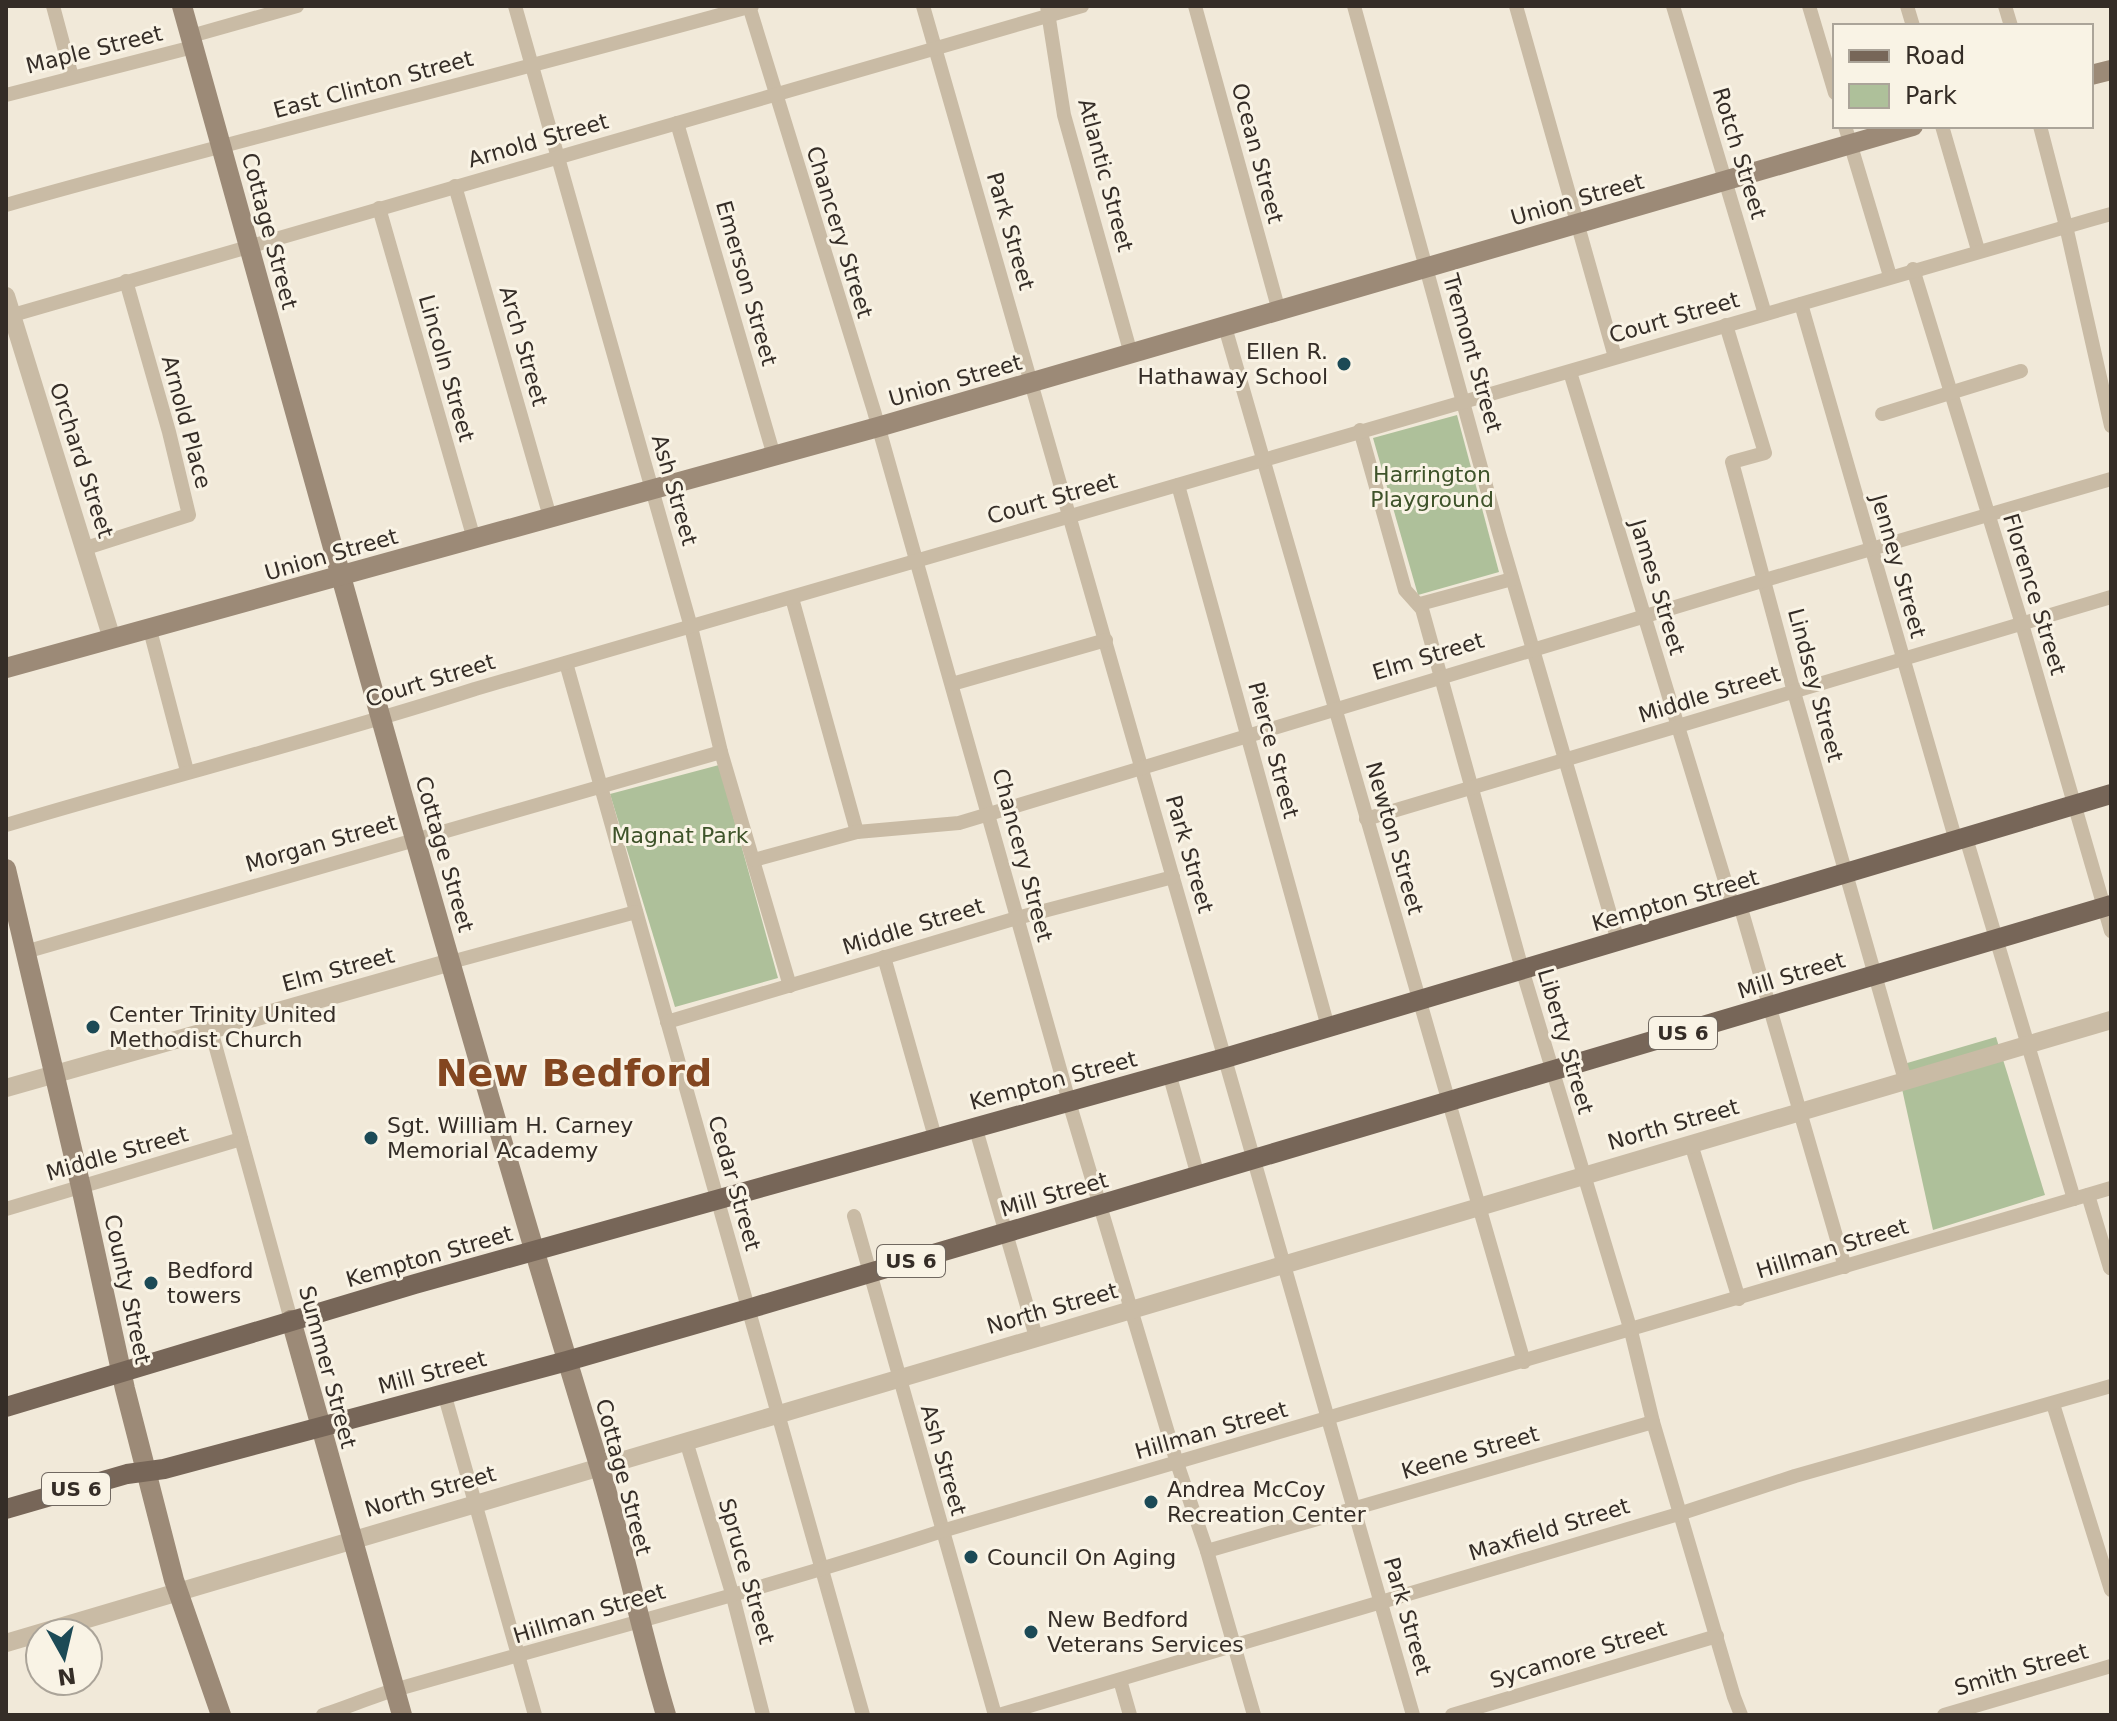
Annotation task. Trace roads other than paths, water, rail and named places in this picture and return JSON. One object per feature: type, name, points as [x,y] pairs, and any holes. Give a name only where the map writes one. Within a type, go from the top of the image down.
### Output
[{"type":"main road","name":"Cottage Street","points":[[182,6],[415,839],[599,1466],[638,1621],[666,1715]]},
{"type":"main road","name":"Union Street","points":[[6,668],[878,427],[1726,181],[1848,135],[1899,128]]},
{"type":"main road","name":"Kempton Street","points":[[6,1407],[535,1250],[1225,1058],[2111,794]]},
{"type":"main road","name":"County Street","points":[[6,869],[10,898],[81,1187],[121,1373],[179,1590],[221,1715]]},
{"type":"main road","name":"Mill Street","points":[[6,1509],[127,1474],[320,1427],[567,1361],[2107,906]]},
{"type":"main road","name":"Summer Street","points":[[291,1320],[402,1715]]},
{"type":"street","points":[[53,6],[72,77]]},
{"type":"street","name":"Maple Street","points":[[6,95],[192,41],[297,6]]},
{"type":"street","name":"Ash Street","points":[[515,6],[691,627],[721,752],[790,986]]},
{"type":"street","name":"East Clinton Street","points":[[6,205],[750,6]]},
{"type":"street","name":"Chancery Street","points":[[750,6],[878,427],[1130,1309],[1207,1551],[1254,1715]]},
{"type":"street","name":"Park Street","points":[[923,6],[1413,1715]]},
{"type":"street","name":"Arnold Street","points":[[9,316],[935,49],[1048,11],[1082,6]]},
{"type":"street","name":"Ocean Street","points":[[1195,6],[1279,311]]},
{"type":"street","name":"Tremont Street","points":[[1354,6],[1512,579],[1618,941]]},
{"type":"street","points":[[1516,6],[1615,357]]},
{"type":"street","name":"Rotch Street","points":[[1673,6],[1765,314]]},
{"type":"street","points":[[1809,6],[1833,86]]},
{"type":"street","name":"Atlantic Street","points":[[1048,11],[1064,115],[1131,354]]},
{"type":"street","name":"Emerson Street","points":[[677,123],[774,456]]},
{"type":"street","points":[[1943,128],[1978,250]]},
{"type":"street","points":[[2041,128],[2111,426]]},
{"type":"street","points":[[1848,135],[1890,276]]},
{"type":"street","name":"Arch Street","points":[[455,186],[550,517]]},
{"type":"street","name":"Lincoln Street","points":[[379,208],[474,539]]},
{"type":"street","name":"Court Street","points":[[6,825],[187,771],[381,719],[1360,430],[2111,214]]},
{"type":"street","name":"Florence Street","points":[[1913,269],[2022,624],[2073,806],[2107,906],[2111,931]]},
{"type":"street","name":"Arnold Place","points":[[86,548],[189,515],[126,281]]},
{"type":"street","name":"Orchard Street","points":[[6,296],[9,316],[86,548],[112,639]]},
{"type":"street","name":"Jenney Street","points":[[1801,304],[1903,659],[2028,1045],[2081,1197],[2110,1268]]},
{"type":"street","name":"Lindsey Street","points":[[1726,325],[1765,453],[1732,462],[1905,1080]]},
{"type":"street","name":"Newton Street","points":[[1225,327],[1524,1362]]},
{"type":"street","points":[[1882,414],[2021,371]]},
{"type":"street","name":"James Street","points":[[1570,372],[1678,727],[1769,1007],[1845,1267]]},
{"type":"street","name":"Liberty Street","points":[[1360,430],[1405,590],[1420,604],[1522,969],[1631,1331],[1653,1422],[1741,1715]]},
{"type":"street","name":"Elm Street","points":[[754,860],[857,832],[939,827],[989,813],[2111,479]]},
{"type":"street","name":"Pierce Street","points":[[1178,485],[1328,1027]]},
{"type":"street","points":[[1420,604],[1512,579]]},
{"type":"street","name":"Middle Street","points":[[1366,819],[2111,597]]},
{"type":"street","points":[[792,598],[857,832]]},
{"type":"street","points":[[150,630],[187,771]]},
{"type":"street","points":[[952,684],[1106,640]]},
{"type":"street","name":"Cedar Street","points":[[566,663],[863,1715]]},
{"type":"street","name":"Morgan Street","points":[[25,952],[721,752]]},
{"type":"street","name":"Middle Street","points":[[667,1022],[1017,918],[1173,877]]},
{"type":"street","name":"Elm Street","points":[[6,1088],[636,912]]},
{"type":"street","points":[[884,957],[935,1137]]},
{"type":"street","name":"North Street","points":[[6,1643],[2111,1020]]},
{"type":"street","name":"Summer Street","points":[[211,1030],[291,1320]]},
{"type":"street","points":[[1169,1073],[1198,1176]]},
{"type":"street","points":[[975,1126],[1036,1337]]},
{"type":"street","name":"Middle Street","points":[[6,1209],[241,1139]]},
{"type":"street","points":[[1691,1144],[1739,1299]]},
{"type":"street","name":"Hillman Street","points":[[323,1715],[395,1690],[821,1570],[942,1531],[2111,1188]]},
{"type":"street","name":"Ash Street","points":[[854,1216],[997,1715]]},
{"type":"street","name":"Maxfield Street","points":[[997,1715],[1381,1603],[1810,1472],[2111,1386]]},
{"type":"street","points":[[444,1393],[535,1715]]},
{"type":"street","points":[[2053,1404],[2111,1590]]},
{"type":"street","name":"Keene Street","points":[[1207,1551],[1653,1422]]},
{"type":"street","name":"Spruce Street","points":[[686,1441],[732,1593],[763,1715]]},
{"type":"street","name":"Sycamore Street","points":[[1452,1715],[1717,1636]]},
{"type":"street","name":"Smith Street","points":[[1944,1715],[2111,1666]]},
{"type":"street","points":[[1120,1680],[1130,1715]]},
{"type":"place","name":"Ellen R. Hathaway School","points":[[1344,364]]},
{"type":"place","name":"Center Trinity United Methodist Church","points":[[93,1027]]},
{"type":"place","name":"Sgt. William H. Carney Memorial Academy","points":[[371,1138]]},
{"type":"place","name":"Bedford towers","points":[[151,1283]]},
{"type":"place","name":"Andrea McCoy Recreation Center","points":[[1151,1502]]},
{"type":"place","name":"Council On Aging","points":[[971,1557]]},
{"type":"place","name":"New Bedford Veterans Services","points":[[1031,1632]]},
{"type":"district","name":"New Bedford","points":[[574,1073]]},
{"type":"park label","name":"Harrington Playground","points":[[1432,486]]},
{"type":"park label","name":"Magnat Park","points":[[680,835]]}]
